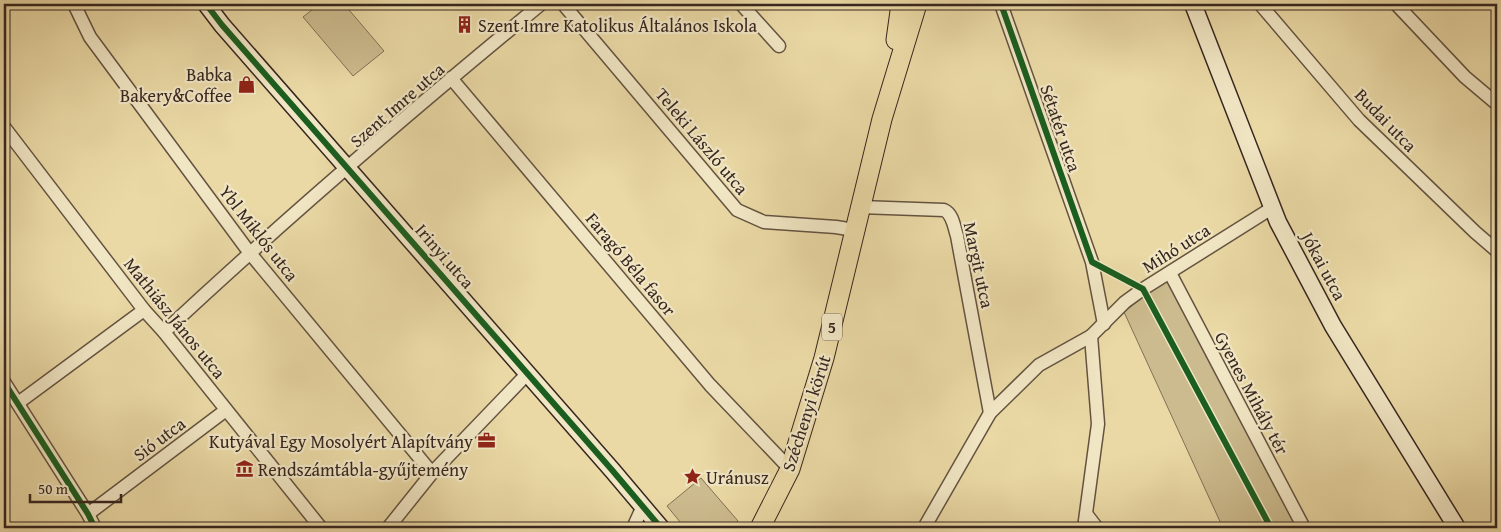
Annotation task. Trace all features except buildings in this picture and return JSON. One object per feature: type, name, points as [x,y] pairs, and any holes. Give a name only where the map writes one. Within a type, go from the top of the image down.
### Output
[{"type":"main road","name":"Széchenyi körút","points":[[882,119],[894,57],[901,4]]},
{"type":"main road","name":"Széchenyi körút","points":[[760,528],[790,468],[824,358],[882,119],[917,4]]},
{"type":"street","name":"Ybl Miklós utca","points":[[74,4],[90,37],[249,252],[432,473]]},
{"type":"street","name":"Irinyi utca","points":[[206,4],[222,25],[661,528]]},
{"type":"street","name":"Szent Imre utca","points":[[164,332],[249,252],[451,78],[541,4]]},
{"type":"street","name":"Teleki László utca","points":[[562,4],[737,210],[764,222],[854,230]]},
{"type":"street","points":[[741,4],[779,46]]},
{"type":"street","name":"Sétatér utca","points":[[1001,4],[1092,262],[1104,324]]},
{"type":"street","name":"Jókai utca","points":[[1195,4],[1272,208],[1333,326],[1457,528]]},
{"type":"street","name":"Budai utca","points":[[1260,4],[1359,120],[1497,251]]},
{"type":"street","points":[[1396,4],[1465,77],[1497,104]]},
{"type":"street","name":"Faragó Béla fasor","points":[[451,78],[710,385],[790,468]]},
{"type":"street","name":"Mathiász János utca","points":[[4,127],[144,310],[164,332],[322,528]]},
{"type":"street","name":"Margit utca","points":[[860,207],[944,210],[948,212],[957,236],[990,412]]},
{"type":"street","name":"Mihó utca","points":[[929,526],[990,412],[1039,365],[1091,336],[1125,302],[1143,289],[1272,208]]},
{"type":"street","name":"Gyenes Mihály tér","points":[[1170,273],[1304,528]]},
{"type":"street","points":[[18,403],[144,310]]},
{"type":"street","points":[[1084,528],[1098,424],[1091,336]]},
{"type":"street","points":[[388,528],[432,473],[527,374]]},
{"type":"street","points":[[4,382],[96,528]]},
{"type":"street","name":"Sió utca","points":[[88,514],[226,410]]},
{"type":"street","points":[[633,528],[643,506]]},
{"type":"street","points":[[1087,515],[1097,528]]},
{"type":"shaded area","points":[[319,4],[344,4],[384,51],[353,76],[303,17]]},
{"type":"shaded area","points":[[1169,277],[1300,528],[1223,528],[1124,312]]},
{"type":"shaded area","points":[[701,478],[738,521],[734,528],[685,528],[667,506]]},
{"type":"cycle path","points":[[206,4],[222,25],[661,528]]},
{"type":"cycle path","points":[[1001,4],[1092,262],[1143,289],[1271,528]]},
{"type":"cycle path","points":[[4,382],[95,528]]},
{"type":"place","name":"Szent Imre Katolikus Általános Iskola","points":[[464,25]]},
{"type":"place","name":"Babka Bakery&Coffee","points":[[246,84]]},
{"type":"place","name":"Kutyával Egy Mosolyért Alapítvány","points":[[487,441]]},
{"type":"place","name":"Rendszámtábla-gyűjtemény","points":[[244,469]]},
{"type":"place","name":"Uránusz","points":[[692,477]]}]
